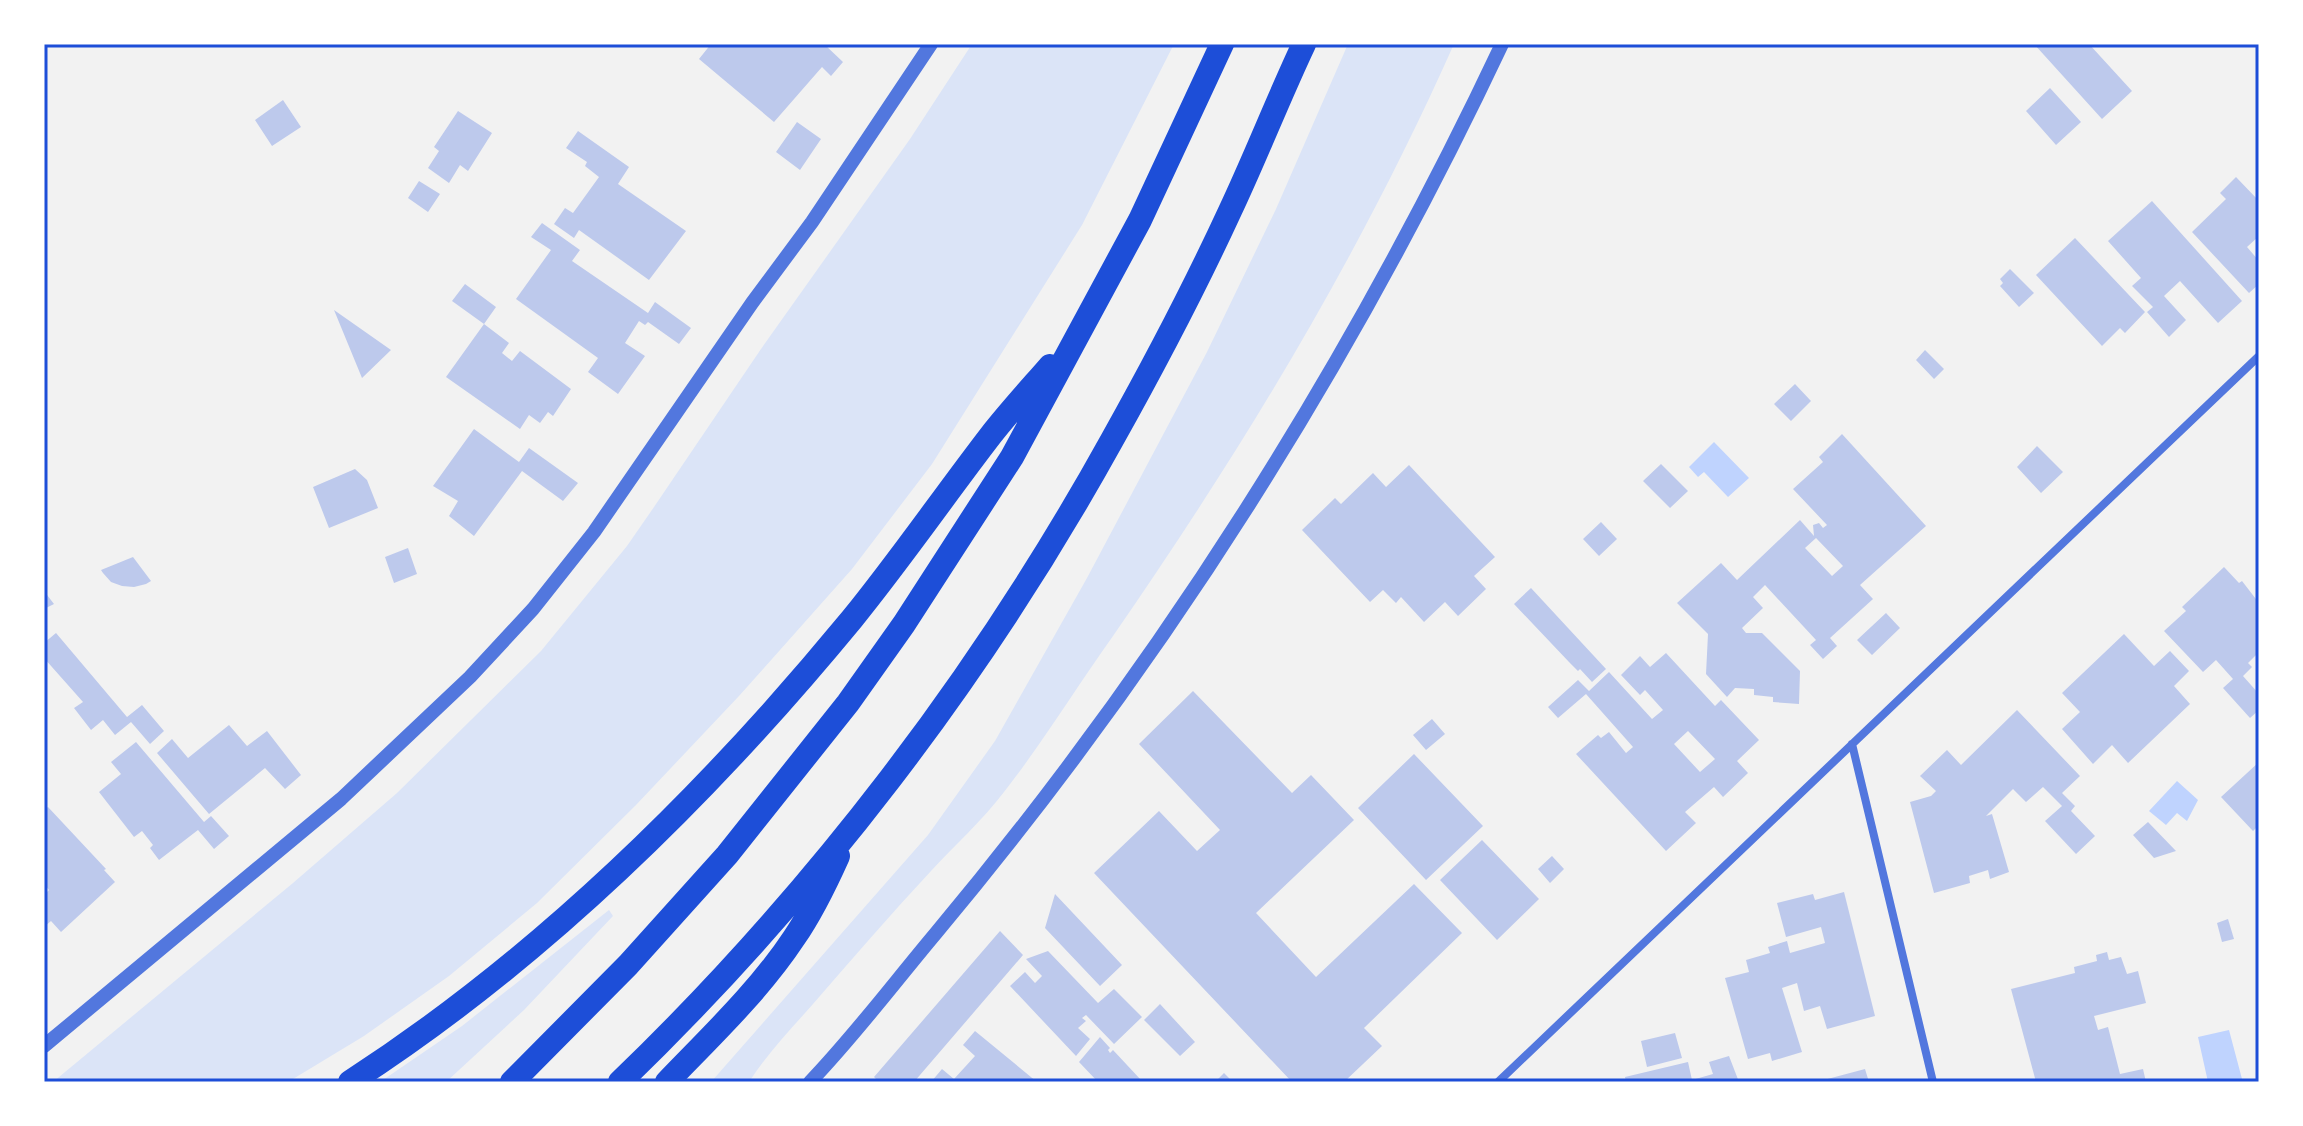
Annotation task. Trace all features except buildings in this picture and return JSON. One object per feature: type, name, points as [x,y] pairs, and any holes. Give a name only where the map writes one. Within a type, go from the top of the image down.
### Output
[{"type":"highway","points":[[512,1082],[663,928],[727,855],[848,703],[1012,457],[1161,178],[1222,44]]},
{"type":"highway","points":[[620,1082],[660,1044],[745,952],[850,829],[935,716],[1017,598],[1087,485],[1159,353],[1230,212],[1304,44]]},
{"type":"highway","points":[[350,1082],[453,1011],[575,912],[717,770],[806,674],[859,610],[994,432],[1080,331]]},
{"type":"highway","points":[[667,1082],[759,984],[794,939],[818,899],[850,829]]},
{"type":"street","points":[[44,1046],[341,799],[470,677],[533,609],[644,462],[752,303],[812,222],[931,44]]},
{"type":"street","points":[[812,1081],[1019,834],[1212,561],[1342,354],[1437,178],[1502,44]]},
{"type":"street","points":[[1498,1082],[2259,356]]},
{"type":"street","points":[[1852,744],[1933,1082]]},
{"type":"shaded area","points":[[972,44],[1174,44],[1082,225],[932,464],[852,569],[739,696],[636,805],[537,903],[449,976],[364,1036],[288,1082],[53,1082],[397,793],[541,651],[627,546],[761,349],[910,139]]},
{"type":"shaded area","points":[[1348,44],[1454,44],[1379,200],[1254,421],[1162,564],[996,803],[872,937],[749,1082],[711,1082],[928,835],[995,741],[1087,578],[1207,352],[1276,209]]},
{"type":"shaded area","points":[[609,910],[613,916],[524,1010],[446,1082],[380,1082],[462,1026]]},
{"type":"water","points":[[1714,442],[1749,478],[1728,497],[1704,472],[1698,477],[1689,467]]},
{"type":"water","points":[[2177,781],[2198,800],[2187,821],[2177,813],[2166,825],[2149,811]]},
{"type":"water","points":[[2229,1030],[2242,1079],[2208,1082],[2198,1037]]}]
